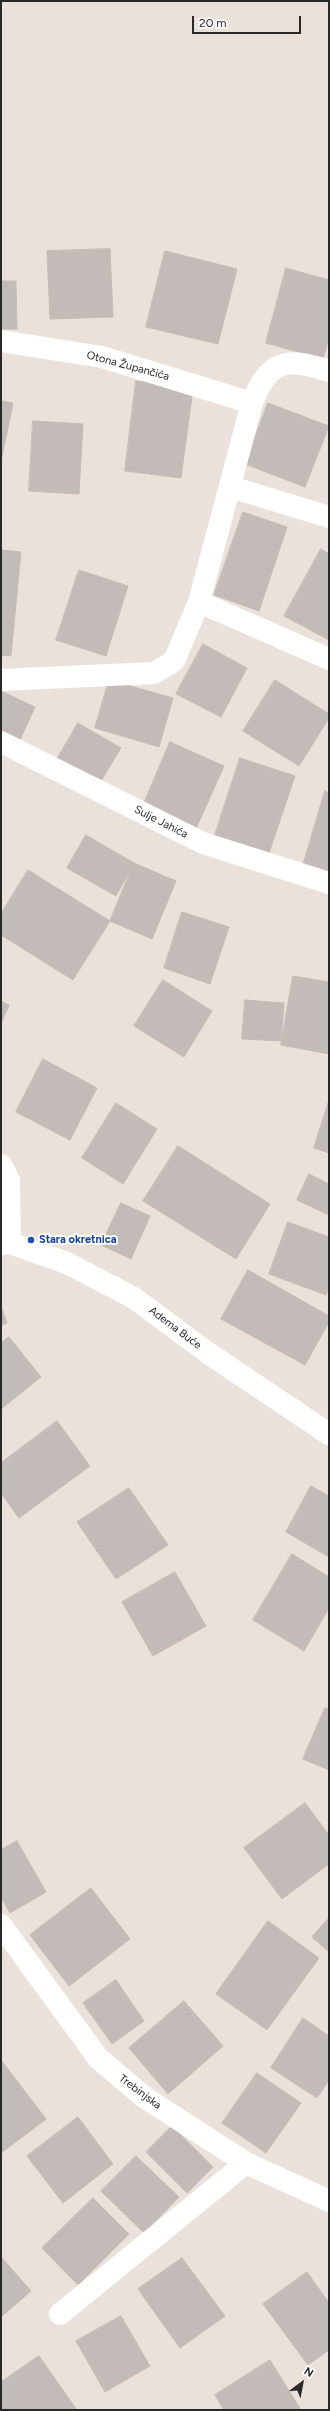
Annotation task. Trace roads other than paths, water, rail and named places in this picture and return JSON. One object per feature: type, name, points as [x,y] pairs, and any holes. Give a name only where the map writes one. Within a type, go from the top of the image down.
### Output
[{"type":"street","name":"Otona Župančića","points":[[1,341],[102,357],[252,403]]},
{"type":"street","points":[[1,680],[154,673],[174,661],[199,602],[231,487],[252,403],[262,382],[268,374],[282,364],[298,362],[329,371]]},
{"type":"street","points":[[231,487],[329,517]]},
{"type":"street","points":[[199,602],[329,659]]},
{"type":"street","name":"Sulje Jahića","points":[[1,742],[203,843],[329,883]]},
{"type":"street","name":"Adema Buće","points":[[1,1165],[9,1180],[5,1243],[67,1263],[134,1298],[208,1353],[329,1434]]},
{"type":"street","name":"Trebinjska","points":[[1,1925],[98,2058],[144,2097],[246,2163],[329,2201]]},
{"type":"street","points":[[60,2314],[246,2163]]},
{"type":"place","name":"Stara okretnica","points":[[31,1240]]}]
